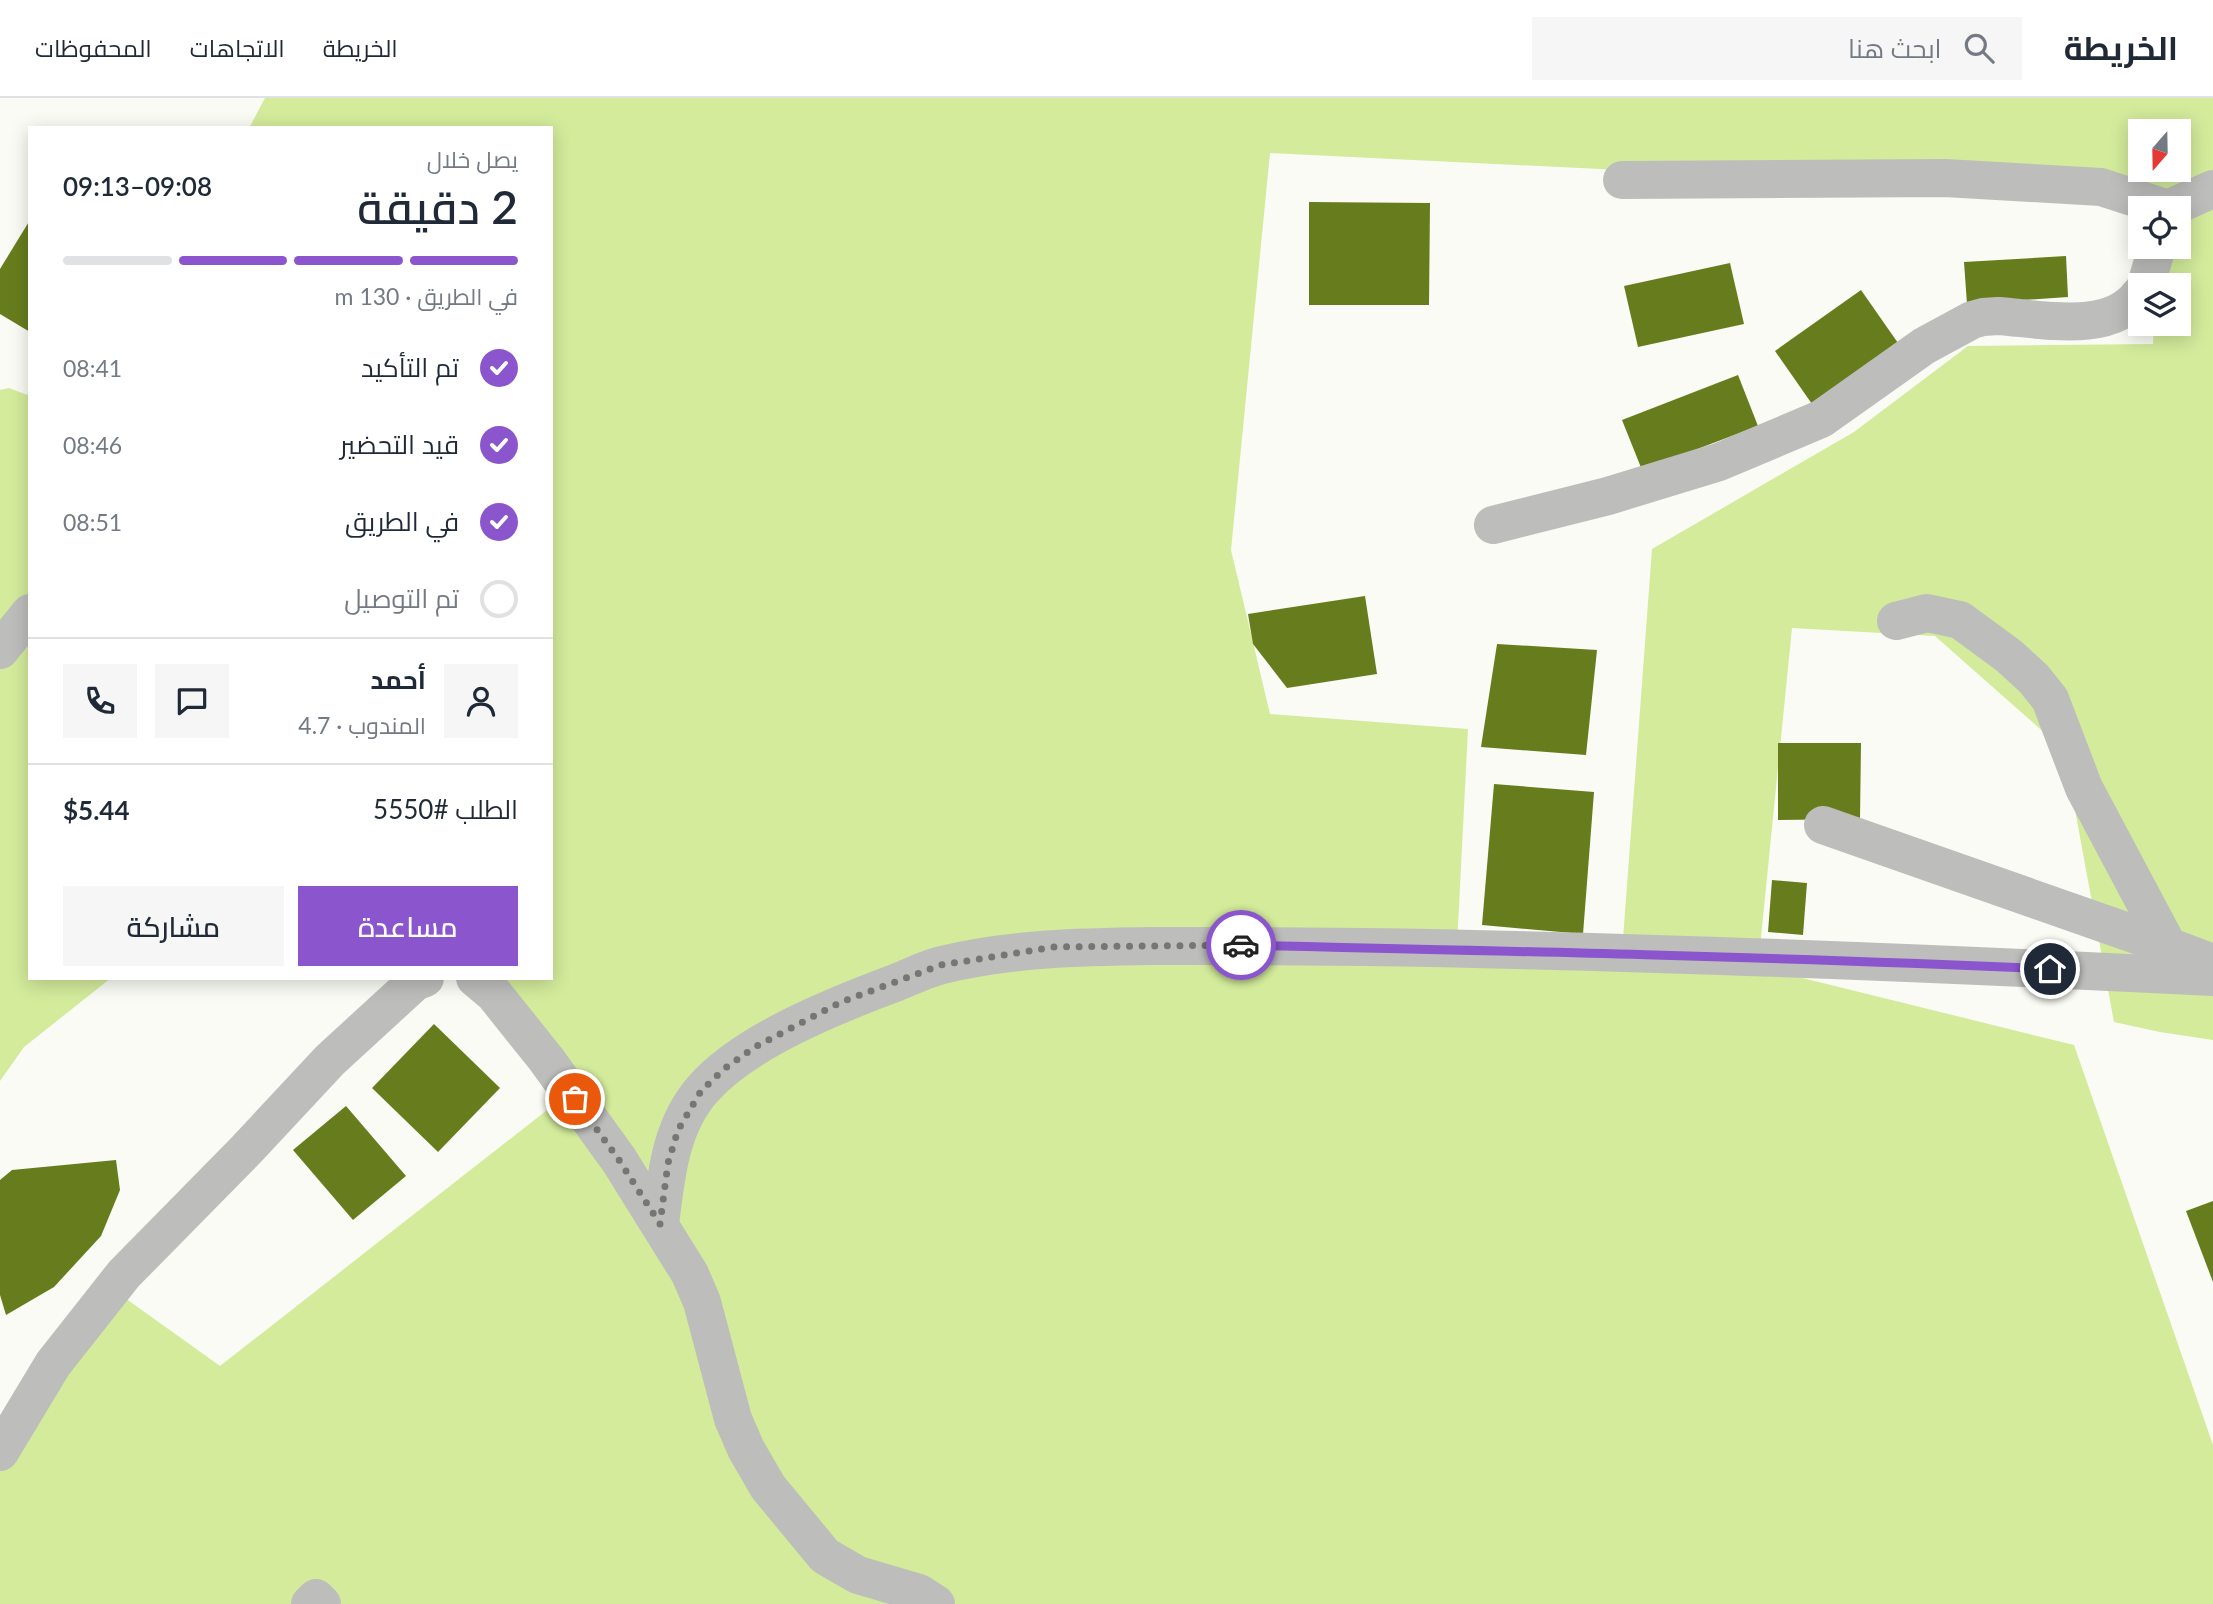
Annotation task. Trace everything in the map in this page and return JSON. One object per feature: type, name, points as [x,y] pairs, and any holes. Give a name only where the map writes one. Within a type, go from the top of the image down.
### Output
[{"type":"street","points":[[1622,180],[1945,178],[2101,187],[2130,196]]},
{"type":"street","points":[[2191,198],[2213,189]]},
{"type":"street","points":[[1493,525],[1608,496],[1719,462],[1821,419],[1924,346],[1972,320],[1998,316],[2089,322],[2117,315],[2128,307]]},
{"type":"street","points":[[1896,621],[1927,613],[1960,620],[2035,679],[2050,699],[2084,788],[2168,946]]},
{"type":"street","points":[[0,650],[28,615]]},
{"type":"street","points":[[1823,825],[2213,963]]},
{"type":"street","points":[[660,1224],[668,1163],[678,1130],[701,1091],[724,1069],[841,1002],[941,965],[1054,947],[1238,945],[1448,948],[1887,961],[2213,977]]},
{"type":"street","points":[[0,1452],[54,1364],[124,1274],[330,1060],[420,980]]},
{"type":"street","points":[[478,980],[494,993],[546,1059],[619,1160],[690,1274],[702,1302],[733,1419],[746,1449],[768,1487],[825,1556],[858,1575],[919,1593],[936,1604]]},
{"type":"street","points":[[310,1604],[316,1598],[322,1604]]},
{"type":"green space","points":[[265,98],[2213,98],[2213,1040],[2114,1022],[2064,750],[1935,636],[1792,628],[1758,967],[2074,1045],[2213,1445],[2213,1604],[0,1604],[0,1439],[104,1283],[220,1366],[574,1089],[492,980],[553,980],[553,126],[250,126]],"holes":[[[1270,153],[2191,196],[2191,259],[2155,259],[2155,273],[2191,273],[2191,336],[2153,336],[2153,344],[1968,346],[1854,432],[1652,549],[1621,966],[1456,965],[1468,729],[1270,714],[1231,550]]]},
{"type":"green space","points":[[9,388],[28,395],[28,980],[108,980],[24,1047],[0,1081],[0,390]]},
{"type":"building","points":[[1309,202],[1430,203],[1429,305],[1309,305]]},
{"type":"building","points":[[28,223],[28,331],[0,314],[0,269]]},
{"type":"building","points":[[2066,256],[2068,297],[1967,304],[1964,262]]},
{"type":"building","points":[[1730,263],[1744,324],[1638,347],[1624,286]]},
{"type":"building","points":[[1861,290],[1898,343],[1812,404],[1775,351]]},
{"type":"building","points":[[1738,375],[1758,426],[1642,470],[1622,420]]},
{"type":"building","points":[[1365,596],[1377,674],[1287,688],[1253,644],[1248,614]]},
{"type":"building","points":[[1497,644],[1597,650],[1586,755],[1481,747]]},
{"type":"building","points":[[1778,743],[1861,743],[1860,819],[1778,820]]},
{"type":"building","points":[[1494,784],[1594,792],[1583,934],[1482,925]]},
{"type":"building","points":[[1772,880],[1807,883],[1803,935],[1768,932]]},
{"type":"building","points":[[434,1024],[500,1088],[438,1152],[372,1088]]},
{"type":"building","points":[[346,1106],[406,1176],[353,1220],[293,1150]]},
{"type":"building","points":[[116,1160],[120,1190],[101,1236],[54,1287],[6,1315],[0,1295],[0,1180],[12,1170]]},
{"type":"building","points":[[2213,1201],[2213,1282],[2186,1211]]},
{"type":"way so far","points":[[575,1099],[660,1224],[668,1163],[678,1130],[701,1091],[724,1069],[755,1047],[841,1002],[941,965],[1054,947],[1241,945]]},
{"type":"route","points":[[1241,945],[1448,948],[1887,961],[2050,969]]}]
